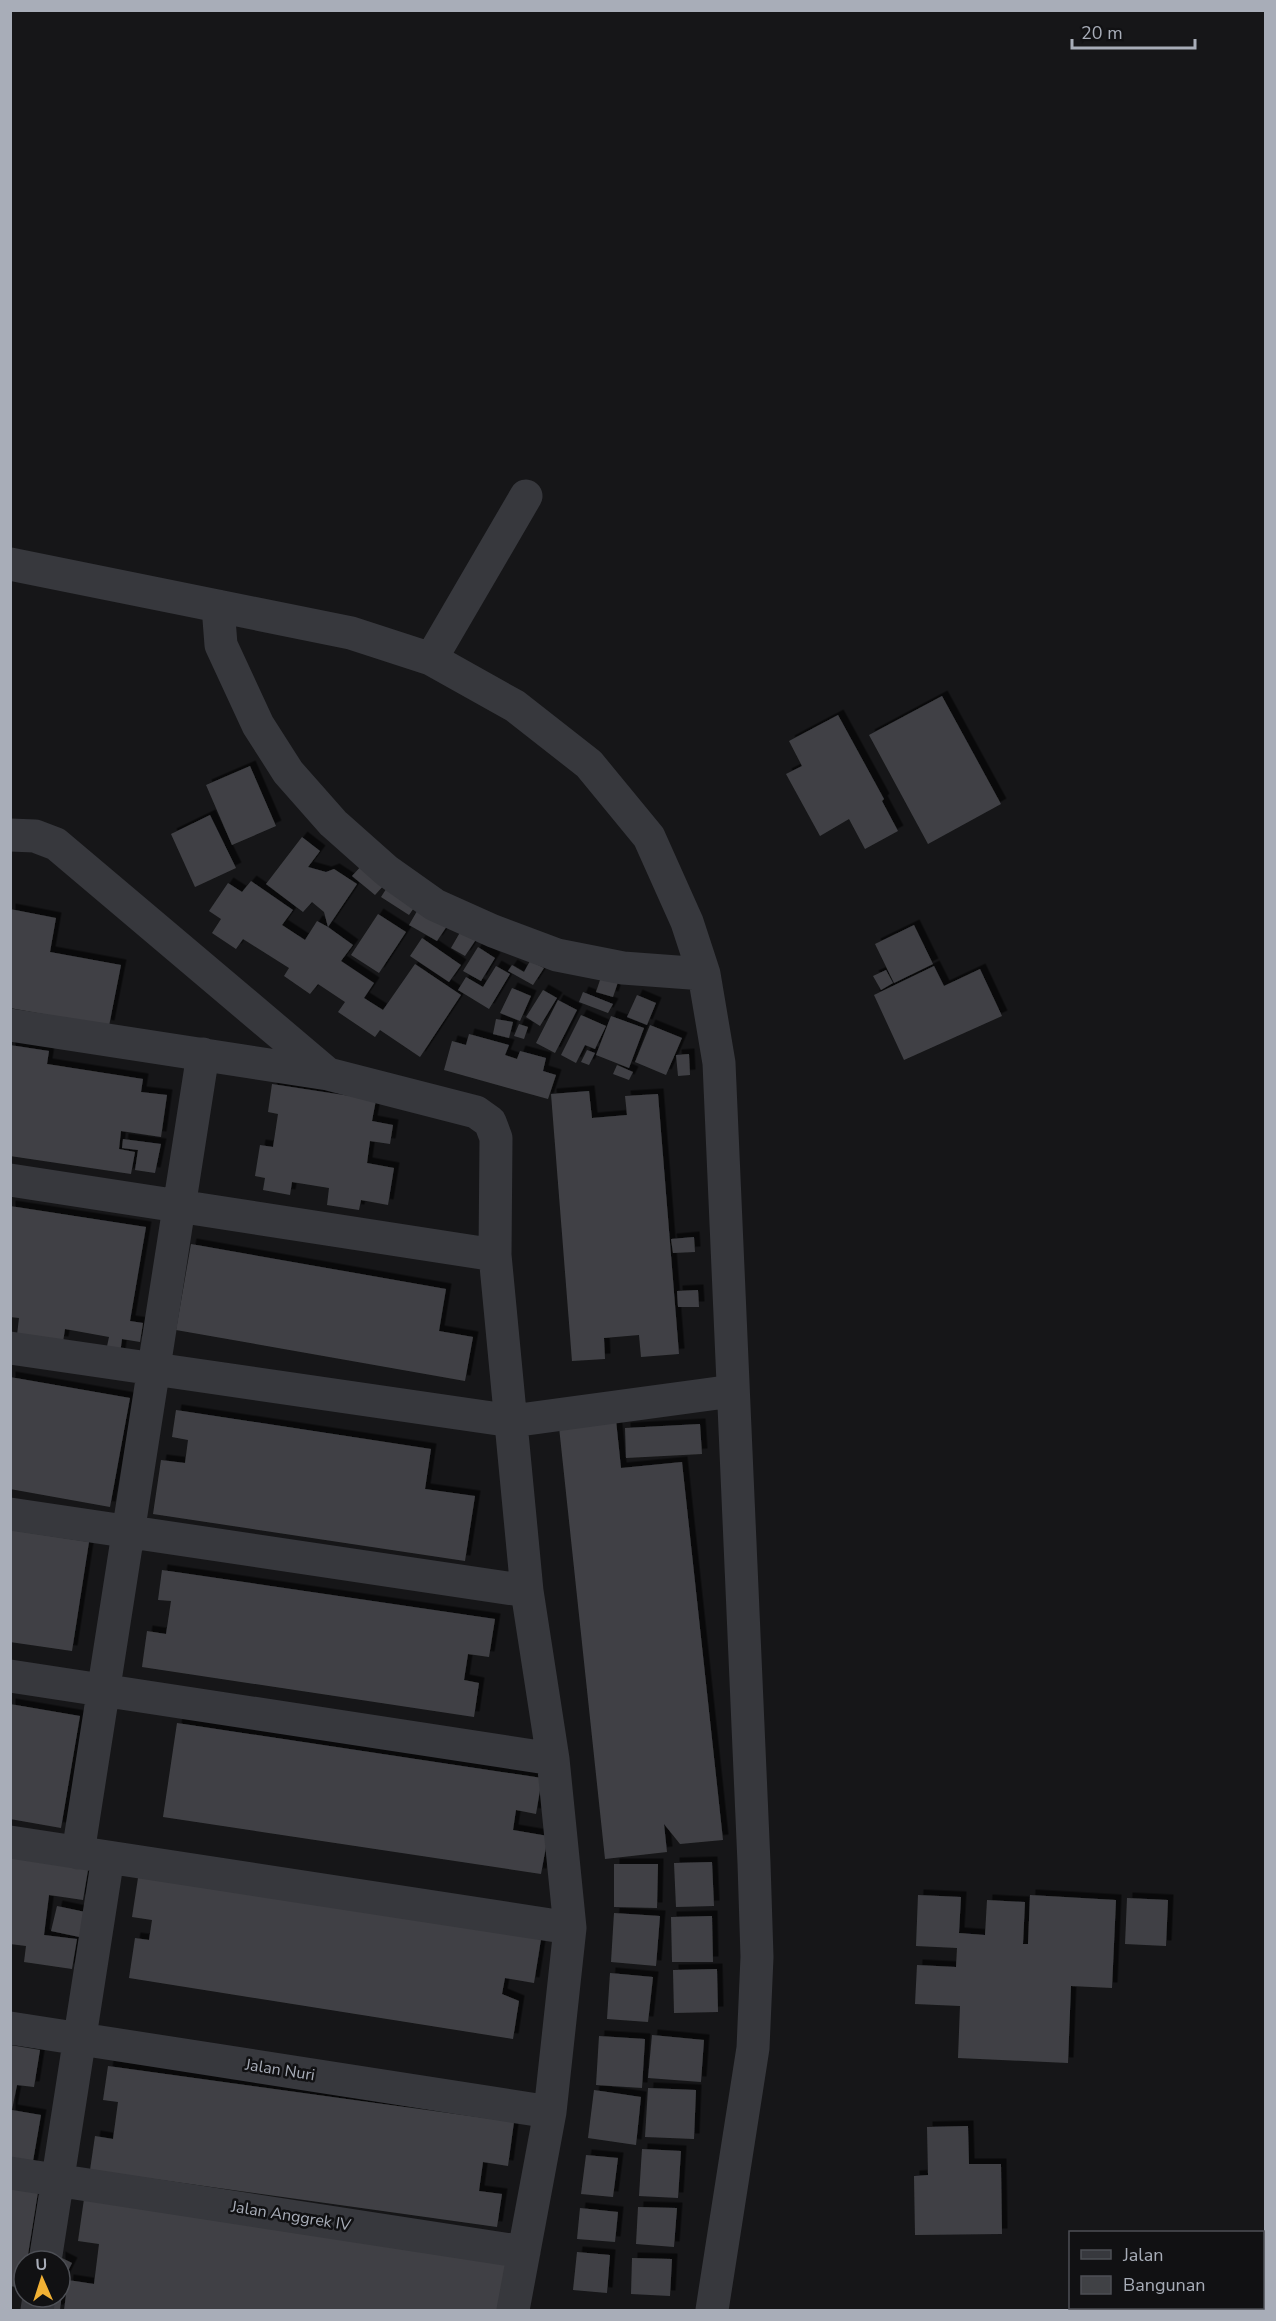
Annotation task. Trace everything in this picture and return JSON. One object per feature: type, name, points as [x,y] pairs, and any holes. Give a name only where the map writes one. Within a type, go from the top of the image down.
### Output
[{"type":"street","points":[[431,659],[526,496]]},
{"type":"street","points":[[10,564],[351,633],[431,659],[515,706],[589,764],[649,837],[687,922],[704,974],[719,1063],[754,1863],[756,1957],[753,2048],[712,2310]]},
{"type":"street","points":[[218,606],[221,645],[264,735],[288,772],[333,823],[387,871],[435,905],[493,931],[557,955],[623,968],[704,974]]},
{"type":"street","points":[[10,836],[35,836],[56,844],[328,1074]]},
{"type":"street","points":[[10,1025],[328,1074],[476,1112],[490,1122],[496,1138],[495,1254],[526,1591],[553,1759],[570,1928],[550,2112],[513,2310]]},
{"type":"street","points":[[47,2249],[79,2039],[103,1690],[203,1054]]},
{"type":"street","points":[[10,1180],[495,1254]]},
{"type":"street","points":[[10,1348],[512,1421],[733,1391]]},
{"type":"street","points":[[10,1514],[526,1591]]},
{"type":"street","points":[[10,1676],[553,1759]]},
{"type":"street","points":[[10,1842],[570,1928]]},
{"type":"street","name":"Jalan Nuri","points":[[10,2028],[550,2112]]},
{"type":"street","name":"Jalan Anggrek IV","points":[[10,2173],[524,2252]]},
{"type":"building","points":[[942,696],[1001,804],[928,844],[869,735]]},
{"type":"building","points":[[838,715],[884,799],[882,801],[898,831],[865,849],[849,819],[820,836],[786,774],[802,766],[789,741]]},
{"type":"building","points":[[250,766],[276,826],[232,845],[206,785]]},
{"type":"building","points":[[210,815],[236,868],[195,887],[171,834]]},
{"type":"building","points":[[302,837],[320,851],[308,867],[326,872],[334,869],[357,884],[328,927],[324,912],[312,902],[303,912],[266,884]]},
{"type":"building","points":[[363,864],[385,884],[375,895],[352,876]]},
{"type":"building","points":[[251,881],[293,910],[282,925],[305,940],[317,921],[353,945],[341,961],[374,983],[364,998],[383,1010],[415,964],[461,995],[420,1057],[380,1030],[375,1037],[338,1012],[345,1002],[318,984],[310,994],[284,976],[289,968],[243,939],[236,949],[212,933],[221,919],[209,911],[228,883],[242,892]]},
{"type":"building","points":[[390,883],[418,902],[409,915],[381,897]]},
{"type":"building","points":[[420,906],[449,923],[437,941],[409,925]]},
{"type":"building","points":[[10,909],[56,918],[50,952],[121,965],[109,1026],[10,1008]]},
{"type":"building","points":[[378,914],[406,932],[379,973],[351,955]]},
{"type":"building","points":[[914,925],[933,964],[894,983],[875,944]]},
{"type":"building","points":[[462,929],[477,938],[465,956],[451,948]]},
{"type":"building","points":[[422,938],[461,965],[449,982],[410,956]]},
{"type":"building","points":[[478,947],[495,958],[481,981],[463,971]]},
{"type":"building","points":[[530,961],[544,968],[533,985],[508,971],[512,965],[524,972]]},
{"type":"building","points":[[496,966],[510,974],[489,1009],[458,990],[466,977],[483,987]]},
{"type":"building","points":[[934,966],[944,986],[980,969],[1002,1016],[904,1060],[874,995]]},
{"type":"building","points":[[886,970],[893,983],[881,990],[873,976]]},
{"type":"building","points":[[602,974],[619,979],[613,997],[596,992]]},
{"type":"building","points":[[512,988],[531,996],[520,1021],[500,1013]]},
{"type":"building","points":[[543,990],[557,998],[540,1026],[526,1017]]},
{"type":"building","points":[[583,992],[613,1004],[608,1013],[579,1002]]},
{"type":"building","points":[[637,995],[656,1003],[647,1025],[627,1017]]},
{"type":"building","points":[[558,1000],[577,1010],[555,1053],[536,1043]]},
{"type":"building","points":[[581,1015],[606,1026],[595,1049],[585,1045],[576,1063],[561,1055]]},
{"type":"building","points":[[611,1016],[644,1028],[629,1068],[596,1055]]},
{"type":"building","points":[[496,1019],[513,1022],[509,1038],[493,1034]]},
{"type":"building","points":[[519,1024],[528,1027],[524,1039],[514,1036]]},
{"type":"building","points":[[650,1025],[682,1038],[666,1075],[635,1062]]},
{"type":"building","points":[[469,1034],[509,1045],[505,1055],[517,1059],[520,1051],[546,1058],[543,1071],[556,1075],[548,1099],[444,1070],[452,1041],[466,1045]]},
{"type":"building","points":[[10,1045],[49,1051],[47,1064],[143,1079],[141,1092],[167,1095],[161,1137],[121,1131],[119,1149],[135,1152],[131,1174],[10,1156]]},
{"type":"building","points":[[587,1050],[595,1053],[589,1065],[581,1062]]},
{"type":"building","points":[[689,1054],[690,1075],[678,1076],[676,1055]]},
{"type":"building","points":[[617,1065],[633,1072],[629,1080],[613,1074]]},
{"type":"building","points":[[272,1084],[376,1100],[372,1121],[393,1125],[390,1144],[370,1141],[367,1163],[394,1168],[388,1205],[361,1200],[359,1210],[327,1205],[329,1188],[292,1182],[290,1195],[263,1190],[265,1178],[255,1176],[260,1145],[273,1147],[278,1114],[268,1112]]},
{"type":"building","points":[[589,1091],[592,1118],[627,1115],[625,1096],[658,1094],[679,1354],[641,1357],[639,1335],[604,1338],[605,1359],[572,1361],[551,1094]]},
{"type":"building","points":[[123,1139],[161,1144],[155,1173],[135,1170],[138,1150],[122,1148]]},
{"type":"building","points":[[10,1206],[146,1227],[130,1321],[143,1323],[140,1342],[122,1339],[120,1354],[106,1351],[109,1337],[65,1329],[63,1342],[17,1335],[19,1318],[10,1317]]},
{"type":"building","points":[[694,1237],[695,1252],[673,1253],[671,1239]]},
{"type":"building","points":[[191,1244],[446,1289],[439,1331],[473,1337],[465,1381],[176,1330]]},
{"type":"building","points":[[698,1290],[699,1307],[678,1307],[677,1291]]},
{"type":"building","points":[[10,1377],[130,1398],[110,1507],[10,1489]]},
{"type":"building","points":[[176,1410],[431,1449],[425,1489],[475,1496],[465,1561],[153,1514],[161,1460],[185,1463],[188,1440],[172,1437]]},
{"type":"building","points":[[616,1420],[621,1468],[682,1462],[723,1840],[680,1844],[664,1824],[667,1852],[605,1859],[559,1427]]},
{"type":"building","points":[[700,1424],[702,1454],[626,1458],[625,1428]]},
{"type":"building","points":[[10,1530],[89,1542],[72,1651],[10,1642]]},
{"type":"building","points":[[162,1570],[495,1619],[489,1657],[468,1654],[464,1680],[479,1683],[474,1717],[142,1667],[147,1631],[166,1634],[171,1601],[158,1600]]},
{"type":"building","points":[[10,1704],[80,1716],[61,1828],[10,1819]]},
{"type":"building","points":[[177,1723],[542,1778],[536,1814],[516,1810],[513,1830],[548,1836],[541,1874],[163,1817]]},
{"type":"building","points":[[10,1846],[90,1858],[83,1900],[49,1895],[44,1935],[77,1939],[72,1969],[24,1962],[26,1946],[10,1944]]},
{"type":"building","points":[[712,1862],[714,1906],[676,1907],[674,1863]]},
{"type":"building","points":[[614,1864],[658,1864],[657,1908],[614,1907]]},
{"type":"building","points":[[140,1865],[543,1927],[534,1983],[505,1978],[502,1994],[519,2001],[513,2039],[129,1978],[135,1938],[149,1940],[152,1920],[132,1917]]},
{"type":"building","points":[[918,1895],[961,1897],[959,1933],[985,1935],[987,1900],[1025,1902],[1023,1944],[1028,1944],[1030,1895],[1116,1900],[1112,1988],[1071,1986],[1068,2063],[958,2058],[960,2006],[915,2004],[917,1965],[956,1967],[957,1948],[916,1946]]},
{"type":"building","points":[[1127,1898],[1168,1900],[1166,1946],[1125,1944]]},
{"type":"building","points":[[57,1906],[90,1913],[84,1938],[51,1931]]},
{"type":"building","points":[[614,1913],[660,1916],[656,1966],[611,1962]]},
{"type":"building","points":[[712,1916],[713,1962],[672,1962],[671,1917]]},
{"type":"building","points":[[717,1969],[718,2012],[674,2013],[673,1970]]},
{"type":"building","points":[[610,1973],[653,1977],[648,2022],[607,2019]]},
{"type":"building","points":[[652,2035],[704,2040],[701,2082],[648,2078]]},
{"type":"building","points":[[599,2036],[645,2039],[642,2088],[596,2085]]},
{"type":"building","points":[[10,2045],[40,2050],[34,2087],[17,2085],[12,2110],[41,2115],[32,2167],[10,2163]]},
{"type":"building","points":[[108,2066],[514,2122],[508,2166],[483,2162],[479,2191],[502,2194],[497,2227],[90,2170],[95,2136],[113,2139],[118,2102],[103,2100]]},
{"type":"building","points":[[648,2088],[696,2090],[694,2139],[645,2137]]},
{"type":"building","points":[[594,2090],[641,2097],[636,2145],[588,2138]]},
{"type":"building","points":[[968,2126],[969,2164],[1001,2164],[1002,2234],[915,2235],[914,2176],[928,2175],[927,2127]]},
{"type":"building","points":[[642,2149],[681,2151],[678,2198],[639,2196]]},
{"type":"building","points":[[586,2155],[618,2158],[613,2197],[581,2194]]},
{"type":"building","points":[[10,2188],[38,2192],[29,2249],[12,2249],[12,2286],[10,2286]]},
{"type":"building","points":[[84,2199],[512,2256],[505,2310],[64,2310],[72,2309],[72,2281],[94,2284],[99,2244],[78,2241]]},
{"type":"building","points":[[638,2207],[677,2208],[674,2247],[636,2244]]},
{"type":"building","points":[[580,2208],[618,2212],[615,2242],[577,2239]]},
{"type":"building","points":[[577,2252],[610,2255],[607,2293],[573,2290]]},
{"type":"building","points":[[632,2258],[672,2259],[670,2296],[631,2294]]}]
